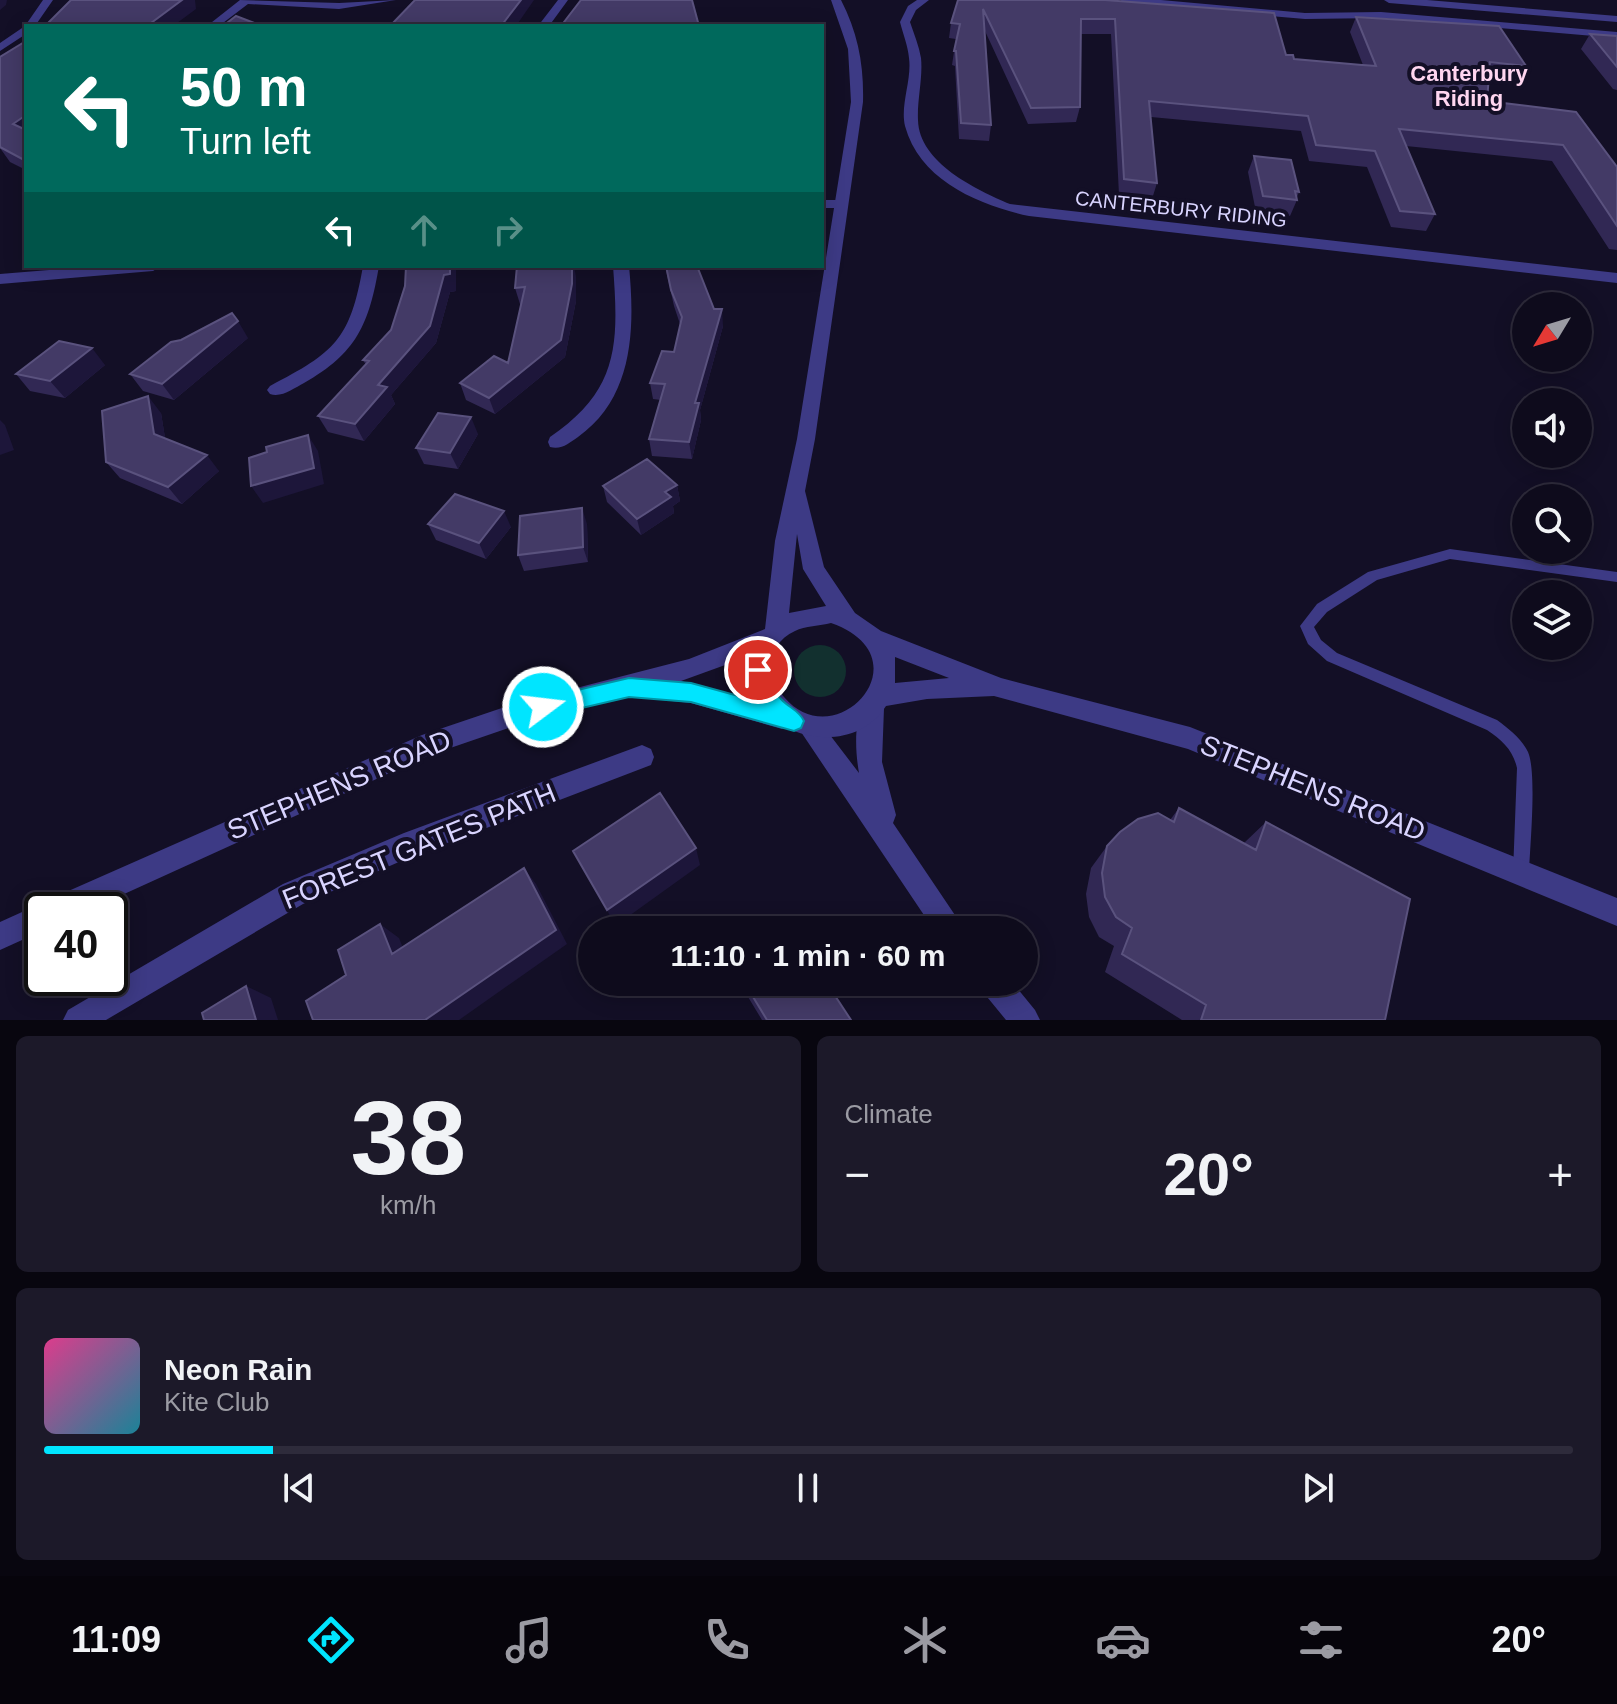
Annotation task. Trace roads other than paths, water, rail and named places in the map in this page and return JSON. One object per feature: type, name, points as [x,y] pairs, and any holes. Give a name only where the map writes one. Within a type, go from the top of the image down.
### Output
[{"type":"street","points":[[32,24],[48,0]]},
{"type":"street","points":[[215,24],[246,1],[339,6],[391,0]]},
{"type":"street","points":[[545,24],[563,0]]},
{"type":"street","points":[[772,635],[857,102],[858,76],[853,36],[836,0]]},
{"type":"street","name":"CANTERBURY RIDING","points":[[924,0],[912,8],[905,22],[915,59],[911,124],[914,136],[948,178],[987,201],[1029,212],[1617,278]]},
{"type":"street","points":[[1125,0],[1265,6],[1305,16],[1381,15],[1617,35]]},
{"type":"street","points":[[1389,0],[1617,19]]},
{"type":"street","points":[[0,48],[24,31]]},
{"type":"street","points":[[824,204],[841,204]]},
{"type":"street","points":[[0,279],[129,268]]},
{"type":"street","points":[[276,390],[329,360],[345,345],[358,328],[365,308],[371,268]]},
{"type":"street","points":[[557,442],[589,419],[603,400],[614,372],[623,341],[625,311],[621,268]]},
{"type":"street","points":[[797,488],[814,569],[846,618]]},
{"type":"street","points":[[892,842],[868,770],[867,736],[886,674],[884,656],[876,639],[846,618],[831,614],[805,615],[772,635],[762,648],[758,670],[763,692],[774,707],[801,724],[892,842],[914,881],[940,916]]},
{"type":"street","name":"STEPHENS ROAD","points":[[98,892],[422,746],[514,715],[629,687],[742,651],[772,635]]},
{"type":"street","name":"STEPHENS ROAD","points":[[876,639],[1000,688],[1190,738],[1617,912]]},
{"type":"street","name":"STEPHENS ROAD","points":[[629,687],[691,693],[801,724]]},
{"type":"street","name":"STEPHENS ROAD","points":[[876,702],[927,689],[1000,688]]},
{"type":"street","points":[[801,724],[832,727],[853,721],[876,702]]},
{"type":"street","name":"FOREST GATES PATH","points":[[78,1020],[293,894],[404,846],[642,757]]},
{"type":"street","points":[[0,936],[24,925]]},
{"type":"street","points":[[1005,996],[1025,1020]]},
{"type":"lane","points":[[1521,873],[1524,768],[1521,754],[1508,736],[1467,712],[1332,657],[1310,637],[1307,626],[1311,617],[1322,608],[1373,576],[1450,554],[1617,577]]},
{"type":"district","name":"Canterbury Riding","points":[[1469,86]]}]
